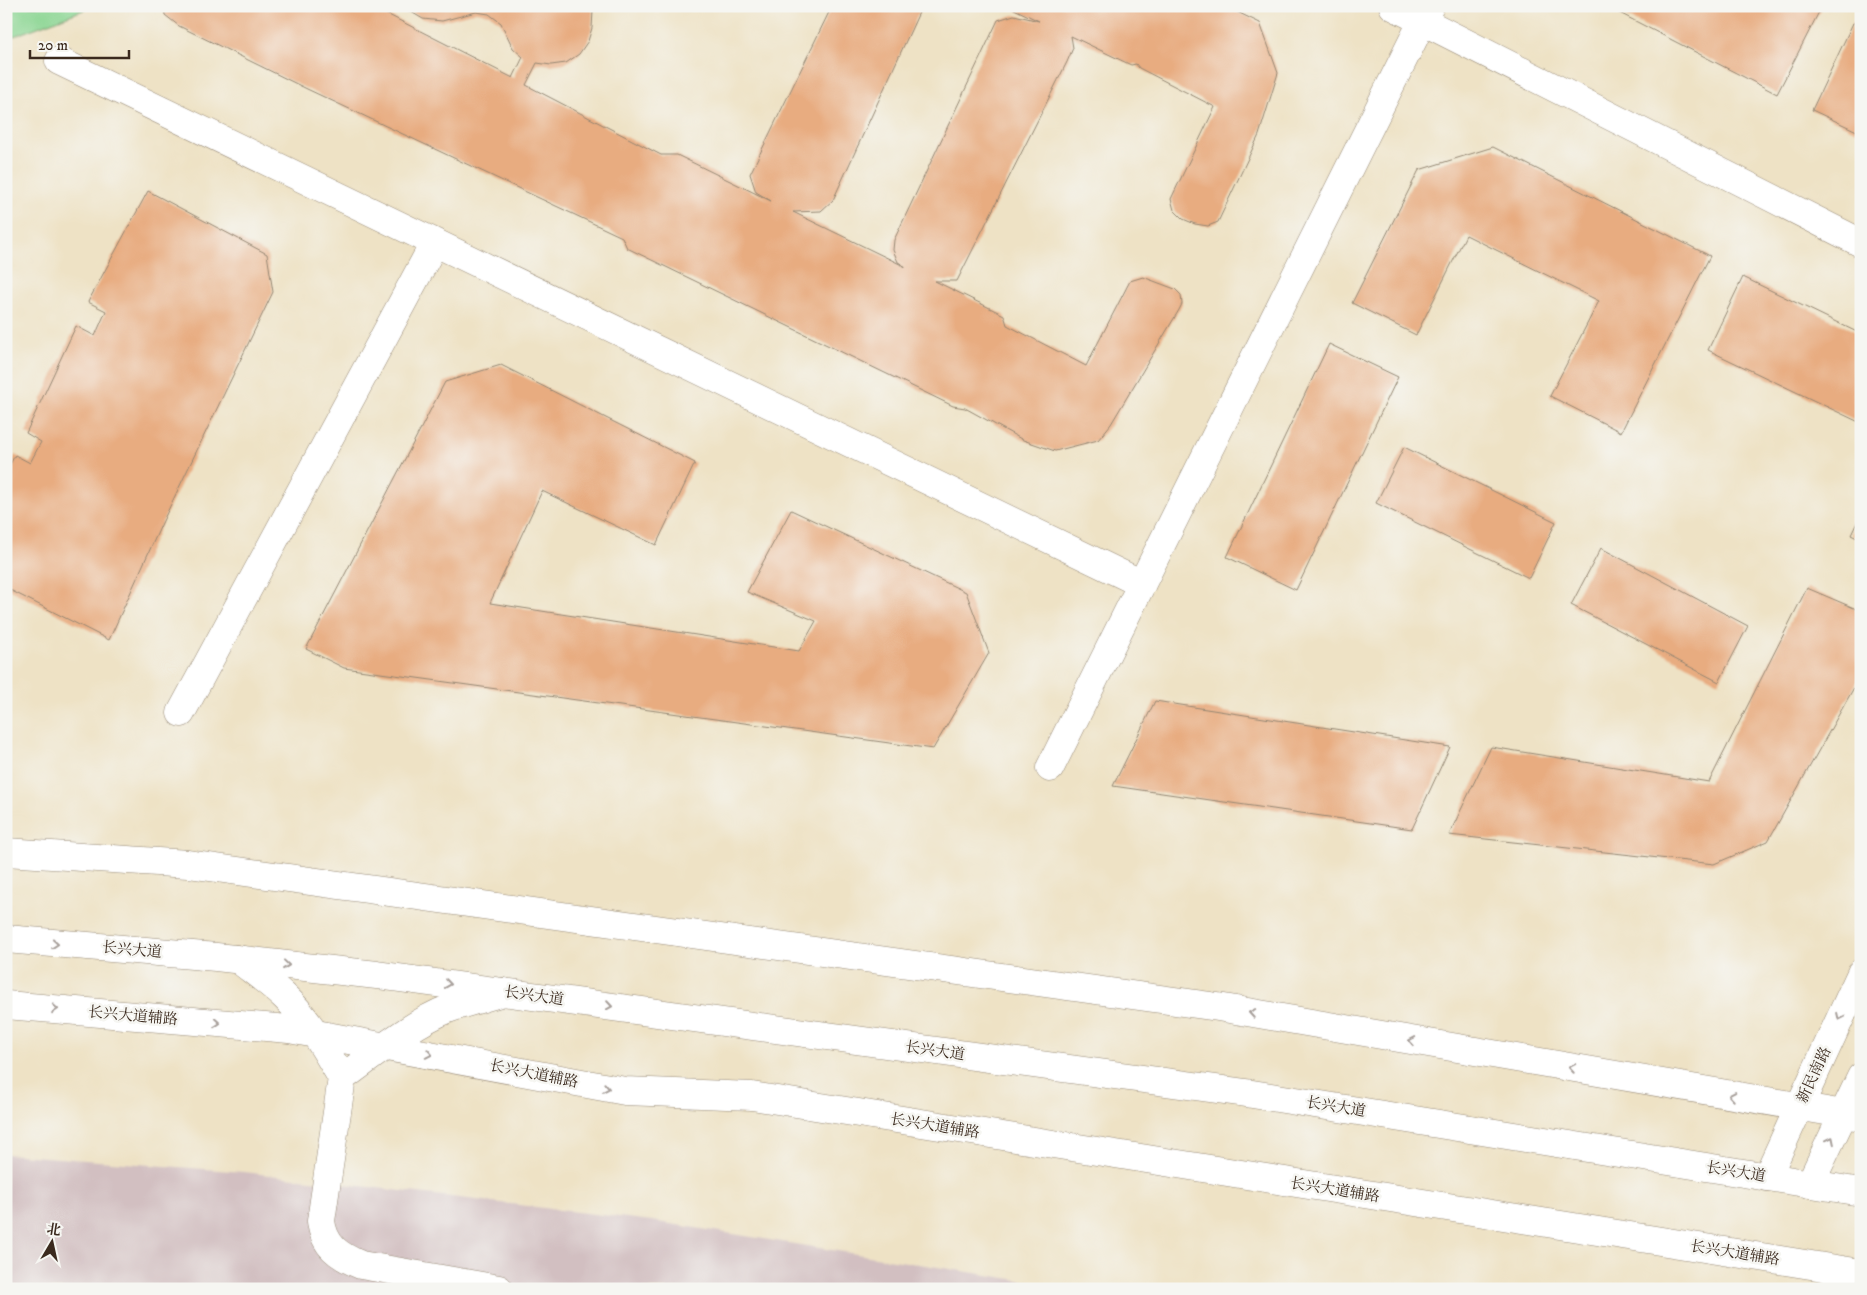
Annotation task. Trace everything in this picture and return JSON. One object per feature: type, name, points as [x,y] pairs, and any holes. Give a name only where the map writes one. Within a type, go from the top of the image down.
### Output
[{"type":"main road","points":[[1393,6],[1426,14],[1861,243]]},
{"type":"main road","points":[[1050,768],[1426,14]]},
{"type":"main road","points":[[59,61],[1142,584]]},
{"type":"main road","points":[[181,713],[435,242]]},
{"type":"main road","points":[[6,852],[188,864],[1218,1007],[1821,1111]]},
{"type":"main road","name":"长兴大道","points":[[6,940],[238,959],[378,975],[1246,1093],[1861,1192]]},
{"type":"main road","points":[[238,959],[284,996],[315,1033],[342,1078],[321,1221],[325,1237],[330,1246],[338,1254],[361,1264],[499,1289]]},
{"type":"main road","name":"新民南路","points":[[1810,1184],[1821,1111],[1861,973]]},
{"type":"main road","points":[[342,1078],[413,1028],[447,1010],[503,992]]},
{"type":"main road","name":"长兴大道辅路","points":[[6,1006],[289,1029],[625,1091],[752,1096],[1861,1273]]},
{"type":"main road","name":"新民南路","points":[[1766,1177],[1821,1111],[1861,1077]]},
{"type":"shaded area","points":[[6,1154],[244,1172],[652,1221],[1074,1289],[6,1289]]},
{"type":"green space","points":[[6,6],[94,6],[6,39]]},
{"type":"building","points":[[164,6],[371,6],[513,78],[523,57],[513,48],[501,23],[489,14],[476,12],[442,21],[423,19],[401,6],[590,6],[593,11],[592,28],[588,41],[579,54],[566,63],[551,65],[537,63],[526,85],[661,155],[677,155],[771,201],[756,192],[750,174],[832,6],[922,6],[833,200],[821,211],[793,212],[906,267],[898,262],[893,250],[894,240],[998,20],[1014,15],[1039,21],[1008,6],[1225,6],[1260,23],[1278,73],[1259,135],[1218,222],[1208,226],[1195,224],[1183,219],[1174,210],[1171,199],[1215,107],[1139,68],[1136,64],[1131,65],[1071,36],[1073,48],[1067,62],[957,281],[935,281],[1004,315],[1007,325],[1086,366],[1130,281],[1143,277],[1175,289],[1181,295],[1182,304],[1179,310],[1111,424],[1098,440],[1055,451],[1023,440],[965,408],[953,406],[627,248],[622,237],[307,89],[179,26],[165,15]]},
{"type":"building","points":[[1606,6],[1822,6],[1777,94]]},
{"type":"building","points":[[1853,23],[1861,23],[1861,133],[1812,110]]},
{"type":"building","points":[[1493,147],[1710,256],[1621,432],[1550,396],[1599,301],[1466,235],[1416,335],[1352,303],[1419,170]]},
{"type":"building","points":[[148,191],[267,254],[273,292],[162,523],[109,640],[6,588],[6,472],[15,455],[30,463],[41,442],[26,433],[76,326],[95,336],[106,311],[88,302]]},
{"type":"building","points":[[1743,277],[1861,334],[1861,423],[1708,350]]},
{"type":"building","points":[[1329,344],[1398,377],[1296,590],[1227,557]]},
{"type":"building","points":[[501,365],[695,463],[656,545],[542,491],[490,603],[799,651],[816,621],[747,592],[791,510],[966,592],[989,653],[933,749],[344,668],[306,649],[445,382]]},
{"type":"building","points":[[1404,447],[1556,522],[1529,578],[1376,503]]},
{"type":"building","points":[[1861,514],[1861,540],[1851,535]]},
{"type":"building","points":[[1601,548],[1748,626],[1719,682],[1571,605]]},
{"type":"building","points":[[1807,588],[1861,611],[1861,675],[1768,841],[1714,864],[1449,835],[1491,747],[1709,782]]},
{"type":"building","points":[[1155,701],[1450,747],[1412,829],[1113,786]]}]
